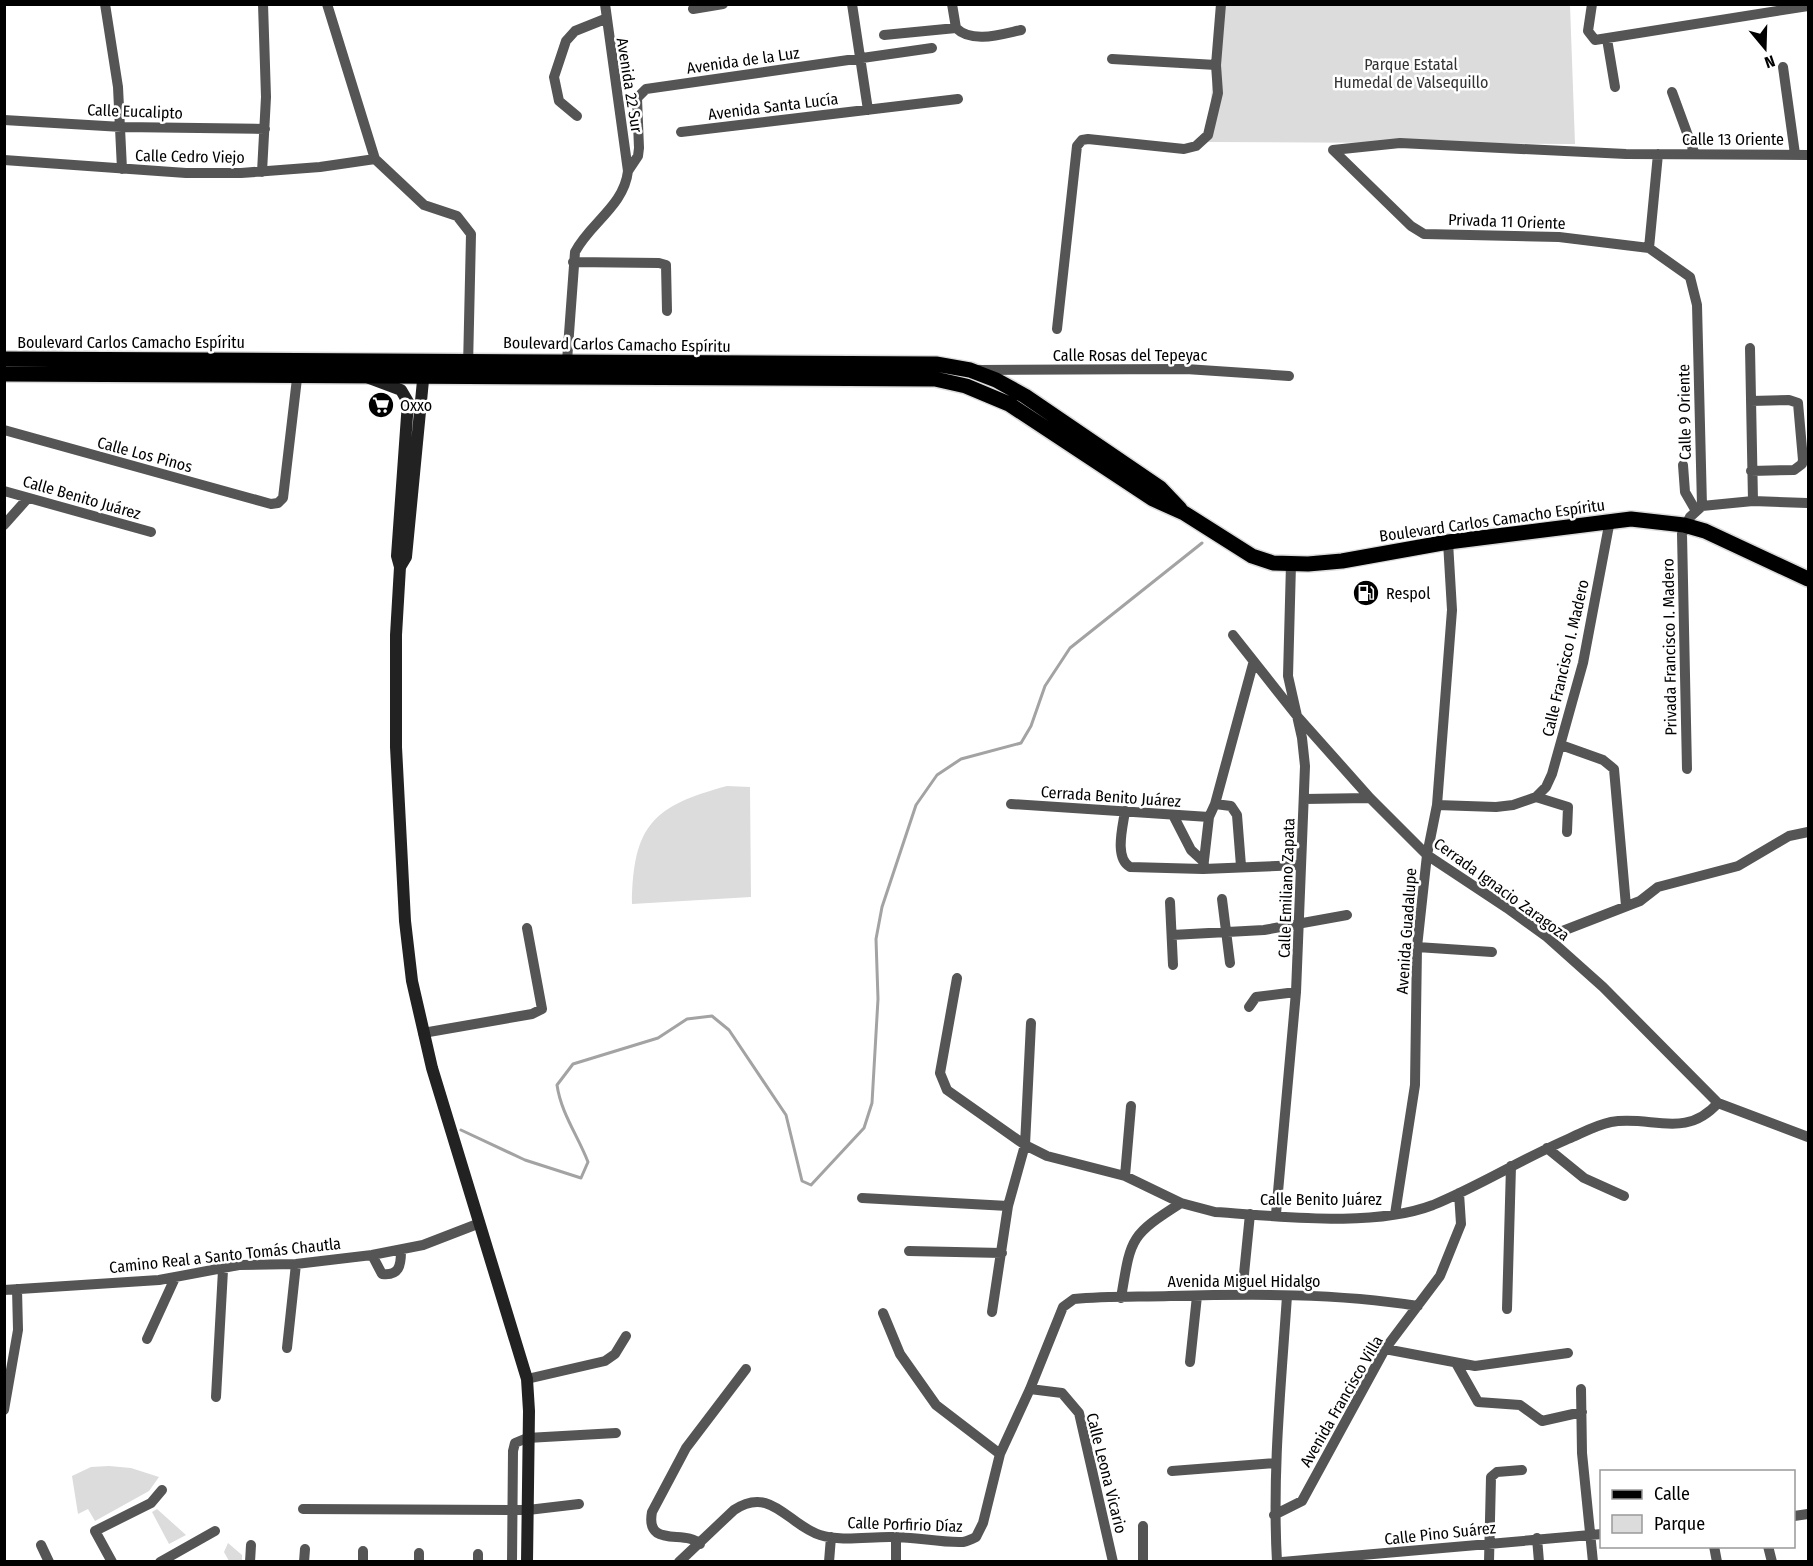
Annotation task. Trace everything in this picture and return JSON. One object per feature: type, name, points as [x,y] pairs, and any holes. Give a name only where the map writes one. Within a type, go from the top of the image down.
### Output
[{"type":"main road","name":"Boulevard Carlos Camacho Espíritu","points":[[4,359],[297,360],[424,368],[884,377],[950,381],[1009,404],[1153,499],[1184,513],[1252,556],[1273,563],[1342,561],[1448,542],[1610,520],[1653,520],[1705,531],[1809,579]]},
{"type":"main road","name":"Boulevard Carlos Camacho Espíritu","points":[[468,368],[567,361],[936,364],[970,370],[996,380],[1025,396],[1074,428],[1160,488],[1184,513]]},
{"type":"main road","name":"Boulevard Carlos Camacho Espíritu","points":[[4,374],[365,377],[424,368]]},
{"type":"main road","points":[[400,567],[406,557],[424,368]]},
{"type":"main road","points":[[365,377],[402,390],[406,396],[397,556],[400,567],[396,635],[396,747],[404,899],[412,981],[423,1033],[527,1380],[529,1411],[527,1562]]},
{"type":"main road","points":[[406,396],[422,397]]},
{"type":"street","points":[[105,4],[122,127],[122,169]]},
{"type":"street","points":[[261,172],[265,129],[266,57],[263,4]]},
{"type":"street","points":[[327,4],[375,159],[424,205],[457,216],[471,234],[468,368]]},
{"type":"street","name":"Avenida 22 Sur","points":[[605,4],[605,19],[628,171]]},
{"type":"street","points":[[693,9],[723,4]]},
{"type":"street","points":[[852,4],[868,110]]},
{"type":"street","points":[[952,4],[956,28],[962,34],[971,36],[1021,30]]},
{"type":"street","points":[[1057,329],[1076,151],[1079,143],[1088,139],[1184,149],[1201,142],[1208,135],[1214,118],[1218,93],[1216,65],[1221,4]]},
{"type":"street","points":[[1592,4],[1588,31],[1592,38],[1606,39],[1809,6]]},
{"type":"street","points":[[577,116],[559,101],[554,77],[566,41],[574,31],[605,19]]},
{"type":"street","points":[[884,35],[956,28]]},
{"type":"street","points":[[1606,39],[1615,87]]},
{"type":"street","name":"Avenida de la Luz","points":[[573,262],[581,241],[620,197],[627,182],[628,171],[638,156],[637,98],[646,89],[932,48]]},
{"type":"street","points":[[1112,59],[1216,65]]},
{"type":"street","points":[[1783,67],[1796,154]]},
{"type":"street","points":[[1672,92],[1694,152]]},
{"type":"street","name":"Avenida Santa Lucía","points":[[681,132],[958,99]]},
{"type":"street","name":"Calle Eucalipto","points":[[4,120],[122,127],[265,129]]},
{"type":"street","name":"Calle 13 Oriente","points":[[1334,149],[1400,143],[1443,143],[1658,154],[1694,152],[1809,154]]},
{"type":"street","name":"Privada 11 Oriente","points":[[1334,149],[1335,155],[1411,226],[1424,234],[1559,237],[1649,248],[1683,269],[1690,277],[1695,291]]},
{"type":"street","points":[[1649,248],[1658,154]]},
{"type":"street","name":"Calle Cedro Viejo","points":[[4,160],[186,173],[261,172],[375,159]]},
{"type":"street","points":[[567,361],[573,262],[666,265],[667,311]]},
{"type":"street","name":"Calle 9 Oriente","points":[[1695,291],[1699,508]]},
{"type":"street","points":[[1750,348],[1753,501]]},
{"type":"street","points":[[297,360],[299,376]]},
{"type":"street","name":"Calle Rosas del Tepeyac","points":[[970,370],[1186,369],[1289,376]]},
{"type":"street","name":"Calle Los Pinos","points":[[4,430],[271,504],[278,503],[283,498],[299,376]]},
{"type":"street","points":[[1751,401],[1790,399],[1798,404],[1803,460],[1802,464],[1794,470],[1752,471]]},
{"type":"street","points":[[1683,465],[1684,492],[1699,508]]},
{"type":"street","name":"Calle Benito Juárez","points":[[4,491],[151,532]]},
{"type":"street","points":[[4,525],[28,498]]},
{"type":"street","points":[[1684,525],[1699,508],[1753,501],[1807,503]]},
{"type":"street","name":"Calle Francisco I. Madero","points":[[1536,797],[1546,788],[1561,745],[1583,663],[1610,520]]},
{"type":"street","name":"Privada Francisco I. Madero","points":[[1684,525],[1682,544],[1687,768]]},
{"type":"street","name":"Avenida Guadalupe","points":[[1395,1214],[1415,1078],[1417,947],[1427,855],[1437,805],[1452,610],[1448,542]]},
{"type":"street","name":"Calle Emiliano Zapata","points":[[1276,1214],[1296,992],[1305,766],[1288,676],[1291,564]]},
{"type":"street","name":"Cerrada Ignacio Zaragoza","points":[[1233,635],[1253,664],[1297,716],[1370,798],[1427,855],[1547,937],[1603,987],[1718,1103]]},
{"type":"street","points":[[1203,865],[1209,817],[1215,804],[1253,664]]},
{"type":"street","points":[[1561,745],[1603,760],[1614,769],[1626,906]]},
{"type":"street","points":[[1437,805],[1513,806],[1536,797],[1568,807],[1567,832]]},
{"type":"street","points":[[1304,799],[1370,798]]},
{"type":"street","name":"Cerrada Benito Juárez","points":[[1011,804],[1209,817]]},
{"type":"street","points":[[1215,804],[1231,806],[1237,815],[1241,866]]},
{"type":"street","points":[[1125,811],[1121,854],[1126,865],[1135,868],[1300,865]]},
{"type":"street","points":[[1173,815],[1191,850],[1203,865]]},
{"type":"street","points":[[1547,937],[1640,901],[1658,887],[1738,866],[1789,836],[1809,832]]},
{"type":"street","points":[[1222,899],[1230,963]]},
{"type":"street","points":[[1170,902],[1173,965]]},
{"type":"street","points":[[1172,935],[1264,930],[1347,915]]},
{"type":"street","points":[[423,1033],[539,1012],[543,1005],[527,928]]},
{"type":"street","points":[[1417,947],[1492,952]]},
{"type":"street","name":"Calle Benito Juárez","points":[[957,978],[940,1073],[942,1083],[952,1095],[1024,1144],[1047,1156],[1125,1176],[1180,1203],[1215,1212],[1354,1218],[1395,1214],[1426,1207],[1459,1193],[1547,1148],[1612,1122],[1666,1124],[1691,1122],[1709,1113],[1718,1103]]},
{"type":"street","points":[[1249,1007],[1252,999],[1261,996],[1296,992]]},
{"type":"street","points":[[992,1312],[1008,1206],[1024,1144],[1031,1023]]},
{"type":"street","points":[[1718,1103],[1809,1137]]},
{"type":"street","points":[[1125,1176],[1131,1106]]},
{"type":"street","points":[[1547,1148],[1584,1178],[1624,1196]]},
{"type":"street","points":[[1507,1309],[1511,1166]]},
{"type":"street","name":"Avenida Francisco Villa","points":[[1274,1515],[1302,1501],[1384,1349],[1440,1276],[1461,1224],[1459,1193]]},
{"type":"street","points":[[862,1198],[1008,1206]]},
{"type":"street","points":[[1121,1298],[1128,1257],[1137,1234],[1180,1203]]},
{"type":"street","points":[[1242,1294],[1250,1214]]},
{"type":"street","name":"Camino Real a Santo Tomás Chautla","points":[[4,1290],[175,1278],[239,1265],[296,1264],[401,1251],[435,1241],[480,1223]]},
{"type":"street","points":[[372,1255],[382,1274],[390,1275],[396,1272],[401,1264],[401,1251]]},
{"type":"street","points":[[909,1251],[1002,1253]]},
{"type":"street","points":[[287,1348],[296,1264]]},
{"type":"street","points":[[216,1397],[223,1270]]},
{"type":"street","points":[[147,1339],[175,1278]]},
{"type":"street","points":[[4,1410],[18,1330],[17,1289]]},
{"type":"street","name":"Avenida Miguel Hidalgo","points":[[1069,1300],[1242,1294],[1354,1297],[1418,1306]]},
{"type":"street","points":[[1190,1362],[1197,1296]]},
{"type":"street","points":[[1277,1562],[1274,1515],[1287,1296]]},
{"type":"street","name":"Calle Porfirio Díaz","points":[[681,1560],[734,1510],[744,1504],[756,1502],[779,1508],[811,1531],[831,1537],[896,1537],[962,1542],[976,1537],[983,1523],[1000,1454],[1030,1389],[1063,1307],[1069,1300]]},
{"type":"street","points":[[883,1313],[900,1354],[936,1405],[1000,1454]]},
{"type":"street","points":[[527,1380],[605,1361],[615,1354],[626,1336]]},
{"type":"street","points":[[1384,1349],[1456,1363],[1492,1365],[1569,1353]]},
{"type":"street","points":[[1456,1363],[1478,1402],[1520,1405],[1542,1421],[1582,1412]]},
{"type":"street","points":[[700,1544],[690,1537],[670,1538],[658,1533],[651,1523],[652,1512],[686,1448],[746,1369]]},
{"type":"street","name":"Calle Leona Vicario","points":[[1030,1389],[1062,1393],[1079,1413],[1113,1562]]},
{"type":"street","points":[[1581,1389],[1596,1535],[1593,1562]]},
{"type":"street","points":[[512,1562],[515,1443],[527,1438],[616,1433]]},
{"type":"street","points":[[1172,1471],[1276,1463]]},
{"type":"street","points":[[1489,1562],[1492,1475],[1522,1470]]},
{"type":"street","points":[[112,1562],[95,1532],[151,1503],[162,1490]]},
{"type":"street","points":[[303,1509],[528,1510],[579,1504]]},
{"type":"street","points":[[1143,1526],[1143,1562]]},
{"type":"street","points":[[160,1562],[215,1531]]},
{"type":"street","name":"Calle Pino Suárez","points":[[1282,1562],[1380,1558],[1431,1549],[1537,1538],[1596,1535]]},
{"type":"street","points":[[829,1562],[831,1537]]},
{"type":"street","points":[[896,1537],[896,1562]]},
{"type":"street","points":[[1537,1538],[1539,1562]]},
{"type":"street","points":[[34,1562],[47,1558],[40,1545]]},
{"type":"street","points":[[250,1545],[250,1562]]},
{"type":"street","points":[[304,1562],[305,1549]]},
{"type":"street","points":[[1431,1549],[1433,1562]]},
{"type":"street","points":[[681,1560],[695,1562]]},
{"type":"green space","name":"Parque Estatal Humedal de Valsequillo","points":[[1218,5],[1570,5],[1575,144],[1208,142]]},
{"type":"green space","points":[[727,786],[750,787],[751,897],[632,904],[637,855],[643,837],[652,823],[665,811],[681,802]]},
{"type":"green space","points":[[91,1467],[131,1468],[159,1477],[149,1491],[95,1521],[88,1509],[78,1514],[72,1476]]},
{"type":"green space","points":[[157,1509],[186,1535],[169,1544],[152,1512]]},
{"type":"green space","points":[[228,1543],[242,1555],[242,1561],[229,1561],[224,1552]]},
{"type":"waterway","points":[[461,1130],[525,1160],[581,1178],[588,1162],[566,1115],[557,1085],[573,1064],[658,1038],[687,1019],[712,1016],[729,1030],[786,1115],[802,1181],[811,1185],[864,1128],[872,1103],[878,999],[876,939],[882,907],[916,805],[937,775],[961,759],[1021,743],[1031,726],[1045,686],[1070,648],[1202,543]]},
{"type":"place","name":"Oxxo","points":[[381,405]]},
{"type":"place","name":"Respol","points":[[1366,593]]}]
